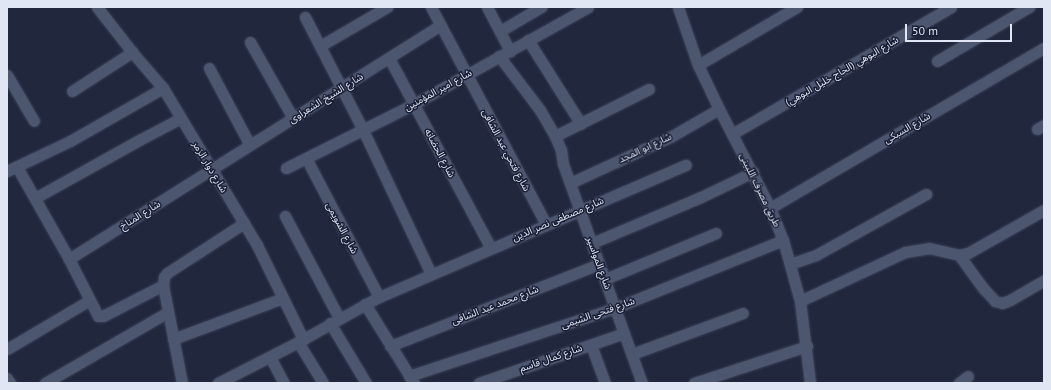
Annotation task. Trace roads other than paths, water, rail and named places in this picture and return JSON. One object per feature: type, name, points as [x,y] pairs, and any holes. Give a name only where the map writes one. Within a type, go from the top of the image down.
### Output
[{"type":"street","name":"شارع دوار الزمر","points":[[97,7],[132,52],[163,88],[244,223],[266,261],[322,383]]},
{"type":"street","points":[[320,46],[387,7]]},
{"type":"street","points":[[431,7],[466,75]]},
{"type":"street","points":[[487,7],[510,51]]},
{"type":"street","points":[[500,31],[542,7]]},
{"type":"street","name":"شارع امير المؤمنين","points":[[286,168],[414,104],[588,7]]},
{"type":"street","name":"طريق مصرف اللبينى","points":[[678,7],[698,65],[719,109],[753,172],[783,240],[800,301],[807,346],[810,383]]},
{"type":"street","points":[[698,65],[797,7]]},
{"type":"street","name":"شارع البوهي (الحاج خليل البوهي)","points":[[732,134],[951,7]]},
{"type":"street","points":[[937,61],[1029,7]]},
{"type":"street","points":[[305,17],[363,130],[431,274]]},
{"type":"street","name":"شارع الشيخ الشعراوى","points":[[211,170],[441,25]]},
{"type":"street","points":[[528,40],[581,124]]},
{"type":"street","points":[[250,42],[293,118]]},
{"type":"street","name":"شارع السبكى","points":[[770,208],[1044,48]]},
{"type":"street","points":[[72,91],[132,52]]},
{"type":"street","name":"شارع المواسير","points":[[499,56],[540,110],[555,136],[561,150],[563,164],[642,383]]},
{"type":"street","name":"شارع الحضانه","points":[[389,58],[491,248]]},
{"type":"street","points":[[209,68],[250,146]]},
{"type":"street","points":[[7,75],[34,121]]},
{"type":"street","name":"شارع فتحي عبد الشافى","points":[[466,75],[546,224]]},
{"type":"street","points":[[163,88],[70,141],[12,169],[36,198],[98,316],[101,317],[163,285]]},
{"type":"street","points":[[555,136],[649,89]]},
{"type":"street","name":"شارع ابو المجد","points":[[570,183],[672,136],[719,109]]},
{"type":"street","points":[[36,198],[181,118]]},
{"type":"street","name":"شارع الشويمى","points":[[306,158],[379,297]]},
{"type":"street","name":"شارع مصطفى نصر الدين","points":[[218,383],[379,297],[686,165]]},
{"type":"street","name":"شارع المناخ","points":[[69,259],[211,170]]},
{"type":"street","points":[[592,243],[701,197],[753,172]]},
{"type":"street","points":[[790,264],[816,255],[926,194]]},
{"type":"street","points":[[800,301],[904,252],[930,248],[959,255],[968,254],[1044,210]]},
{"type":"street","points":[[285,216],[366,383]]},
{"type":"street","points":[[179,382],[163,285],[164,277],[167,273],[244,223]]},
{"type":"street","points":[[605,279],[716,233]]},
{"type":"street","name":"شارع فتحى الشيمى","points":[[412,379],[615,308],[783,240]]},
{"type":"street","points":[[959,255],[983,288],[995,301],[1002,303],[1010,300],[1044,280]]},
{"type":"street","name":"شارع محمد عبد الشافى","points":[[390,346],[599,264]]},
{"type":"street","points":[[172,338],[283,298]]},
{"type":"street","points":[[7,349],[90,300]]},
{"type":"street","points":[[365,304],[412,379]]},
{"type":"street","points":[[45,383],[168,312]]},
{"type":"street","points":[[632,354],[743,313]]},
{"type":"street","name":"شارع كمال قاسم","points":[[479,383],[624,333]]},
{"type":"street","points":[[591,344],[605,383]]},
{"type":"street","points":[[694,383],[807,346]]},
{"type":"street","points":[[270,356],[284,383]]},
{"type":"street","points":[[959,383],[968,376]]},
{"type":"street","points":[[7,378],[10,383]]}]
